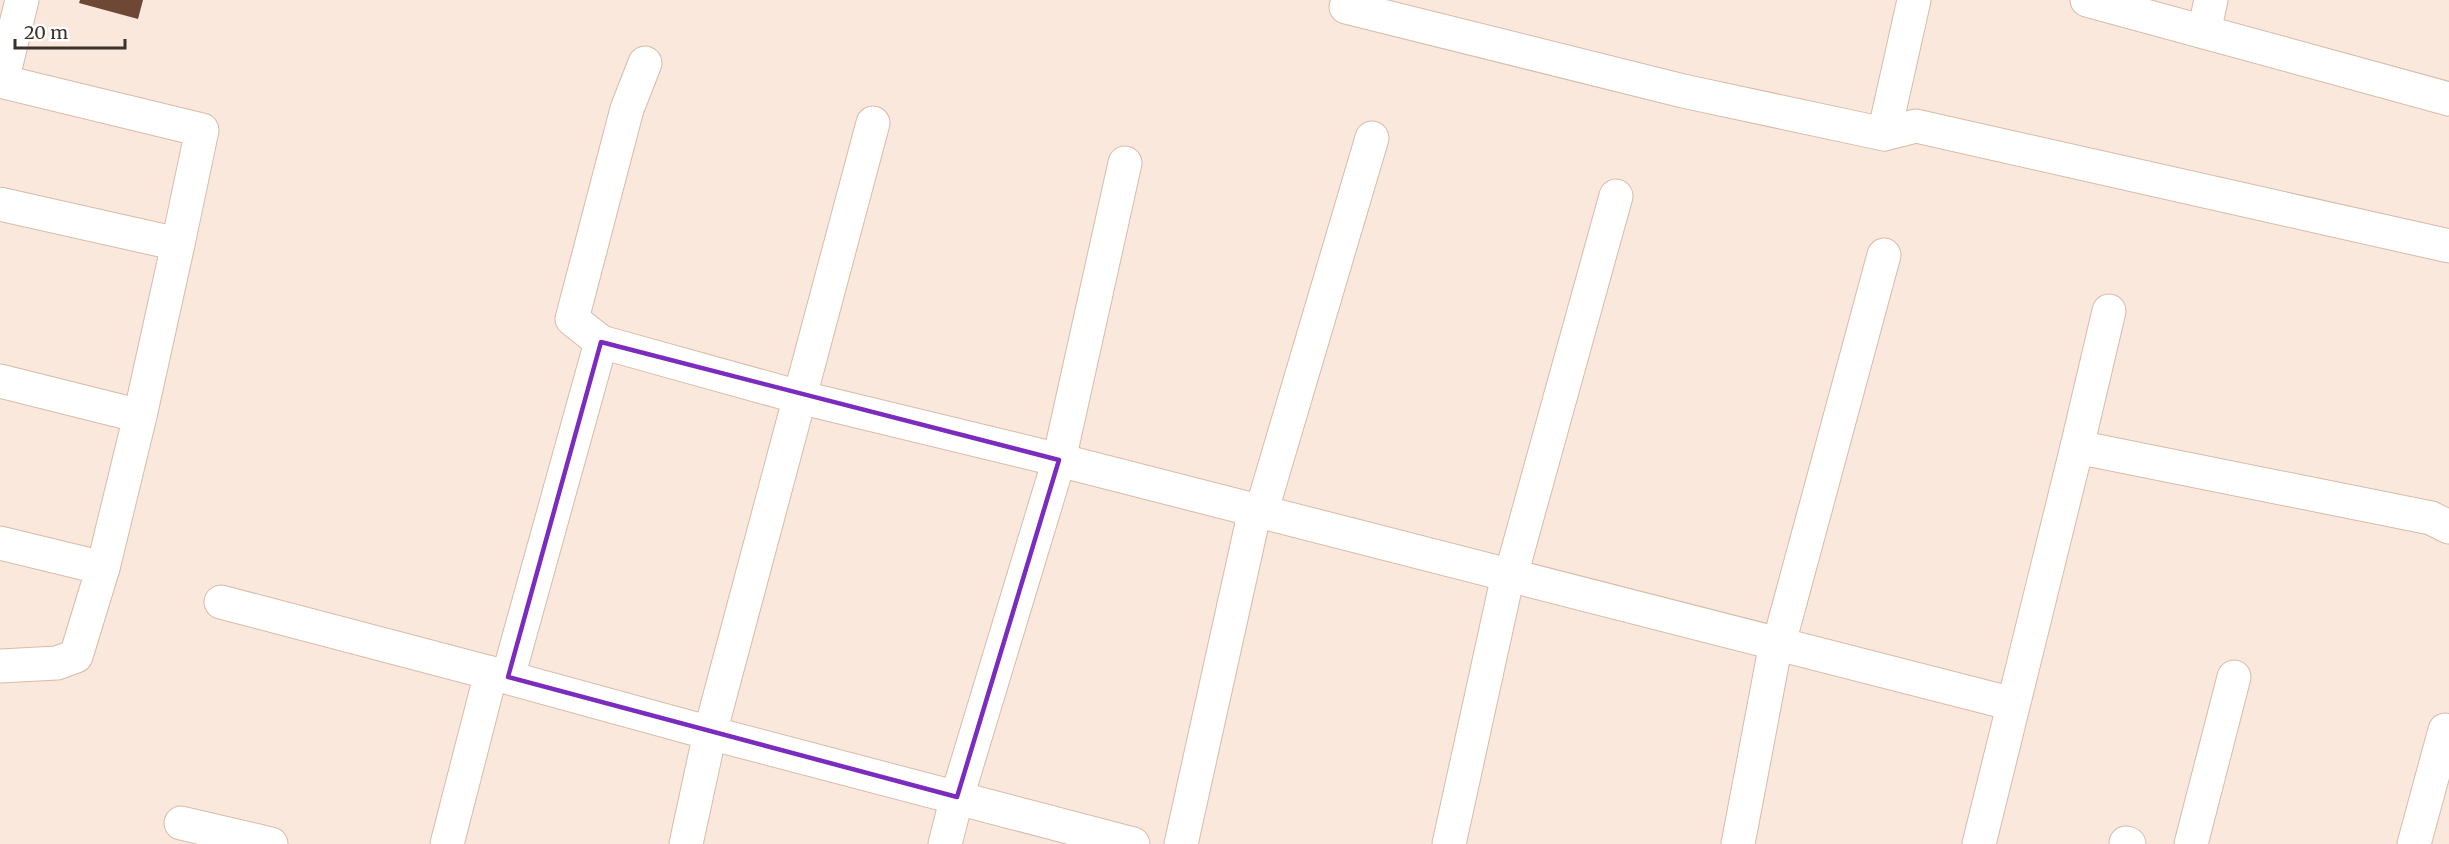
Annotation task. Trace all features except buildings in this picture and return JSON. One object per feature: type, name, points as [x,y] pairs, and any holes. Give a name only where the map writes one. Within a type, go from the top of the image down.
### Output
[{"type":"street","points":[[0,666],[57,663],[76,656],[103,568],[140,416],[202,130],[1,81],[22,0]]},
{"type":"street","points":[[1884,134],[1914,0]]},
{"type":"street","points":[[2086,0],[2449,99]]},
{"type":"street","points":[[2204,32],[2211,0]]},
{"type":"street","points":[[1346,7],[1683,91],[1884,134],[1916,126],[2449,246]]},
{"type":"street","points":[[645,63],[627,110],[572,320],[601,342],[799,397],[1059,460],[2013,704]]},
{"type":"street","points":[[686,844],[710,733],[873,123]]},
{"type":"street","points":[[1254,510],[1258,511],[1266,496],[1372,138]]},
{"type":"street","points":[[945,844],[957,797],[1059,460],[1125,163]]},
{"type":"street","points":[[1449,844],[1508,575],[1511,575],[1616,196]]},
{"type":"street","points":[[0,204],[178,244]]},
{"type":"street","points":[[1738,844],[1776,644],[1779,643],[1884,255]]},
{"type":"street","points":[[1979,844],[2109,311]]},
{"type":"street","points":[[447,844],[601,342]]},
{"type":"street","points":[[0,381],[140,416]]},
{"type":"street","points":[[2077,447],[2431,518],[2449,527]]},
{"type":"street","points":[[1181,844],[1254,510]]},
{"type":"street","points":[[0,543],[103,568]]},
{"type":"street","points":[[221,602],[1133,844]]},
{"type":"street","points":[[2191,844],[2234,677]]},
{"type":"street","points":[[2414,844],[2445,730]]},
{"type":"street","points":[[181,823],[271,844]]},
{"type":"highlighted area","points":[[601,342],[1059,460],[957,797],[508,677]]}]
